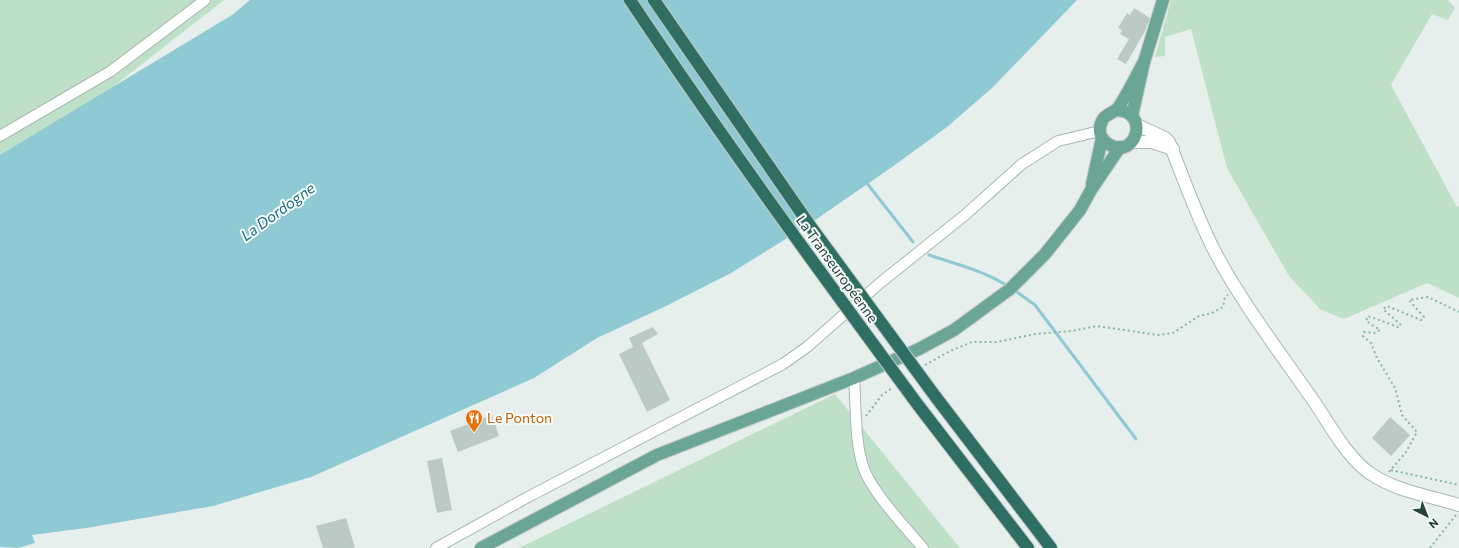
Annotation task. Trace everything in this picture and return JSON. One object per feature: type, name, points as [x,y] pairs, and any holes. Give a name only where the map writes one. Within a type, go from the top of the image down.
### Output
[{"type":"highway","name":"La Transeuropéenne","points":[[630,0],[795,238],[918,405],[1028,548]]},
{"type":"highway","name":"La Transeuropéenne","points":[[654,0],[811,227],[935,396],[1051,548]]},
{"type":"main road","points":[[1134,121],[1144,62],[1163,0]]},
{"type":"main road","points":[[1116,110],[1144,62]]},
{"type":"main road","points":[[481,548],[616,475],[657,455],[854,378],[919,349],[954,330],[988,307],[1010,289],[1045,254],[1070,223],[1120,148],[1132,142],[1137,132],[1134,121],[1127,112],[1116,110],[1110,112],[1102,120],[1091,190]]},
{"type":"main road","points":[[1101,134],[1110,145],[1120,148]]},
{"type":"street","points":[[0,136],[111,70],[205,0]]},
{"type":"street","points":[[1134,121],[1170,142],[1195,210],[1216,254],[1344,446],[1370,473],[1383,481],[1399,488],[1459,505]]},
{"type":"street","points":[[436,548],[528,497],[783,364],[807,347],[880,283],[965,215],[1022,164],[1058,141],[1101,134]]},
{"type":"street","points":[[1132,142],[1152,142],[1172,150]]},
{"type":"street","points":[[854,378],[858,435],[863,468],[923,548]]},
{"type":"path","points":[[920,369],[950,352],[972,342],[996,342],[1035,334],[1072,331],[1097,326],[1158,335],[1173,333],[1199,316],[1212,313],[1223,307],[1225,297],[1238,289]]},
{"type":"path","points":[[1383,481],[1406,452],[1417,432],[1402,415],[1395,388],[1377,358],[1371,343],[1363,336],[1364,332],[1375,333],[1380,330],[1366,321],[1368,316],[1398,327],[1401,325],[1383,309],[1386,306],[1421,320],[1424,317],[1409,300],[1428,297],[1459,312]]},
{"type":"path","points":[[858,435],[864,418],[882,395],[894,386]]},
{"type":"path","points":[[1392,470],[1459,485]]},
{"type":"path","points":[[1430,548],[1459,511]]},
{"type":"green space","points":[[0,0],[224,0],[0,175]]},
{"type":"green space","points":[[1171,0],[1448,0],[1455,8],[1448,20],[1432,14],[1391,85],[1457,207],[1459,206],[1459,298],[1427,283],[1344,319],[1321,310],[1289,276],[1227,168],[1191,29],[1165,37],[1165,56],[1155,57]]},
{"type":"green space","points":[[835,394],[960,548],[519,548]]},
{"type":"water","name":"La Dordogne","points":[[250,0],[1077,0],[992,88],[947,127],[892,167],[805,227],[731,273],[666,306],[597,338],[534,378],[311,477],[213,506],[86,528],[32,535],[35,543],[18,548],[0,547],[0,155],[232,15]]},
{"type":"building","points":[[1134,8],[1150,18],[1145,31],[1126,64],[1117,59],[1129,39],[1120,34],[1122,30],[1118,28],[1127,13],[1130,15]]},
{"type":"building","points":[[653,327],[658,334],[642,343],[670,400],[647,412],[619,354],[633,347],[629,338]]},
{"type":"building","name":"Le Ponton","points":[[492,415],[499,436],[458,452],[450,431]]},
{"type":"building","points":[[1390,417],[1410,435],[1391,456],[1372,438]]},
{"type":"building","points":[[442,458],[452,510],[437,513],[427,461]]},
{"type":"building","points":[[346,518],[355,548],[323,548],[316,526]]},
{"type":"waterway","points":[[866,182],[913,242]]},
{"type":"waterway","points":[[929,255],[980,272],[1009,287]]},
{"type":"waterway","points":[[1014,290],[1035,305],[1136,439]]},
{"type":"place","name":"Le Ponton","points":[[474,433]]}]
